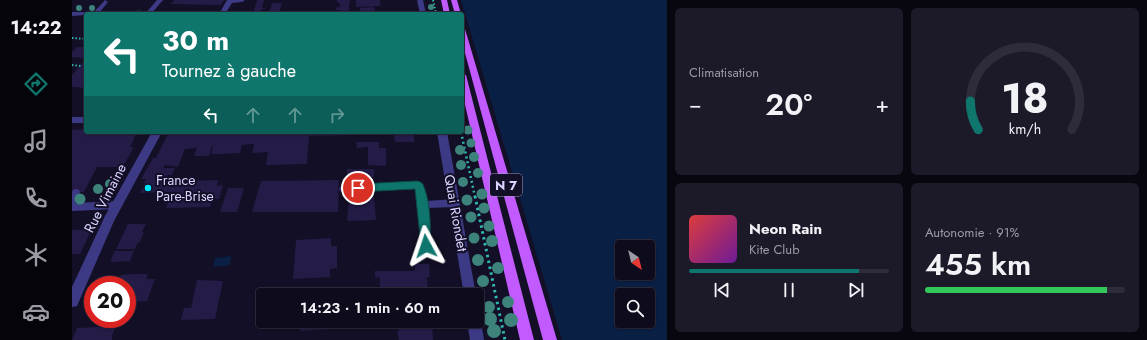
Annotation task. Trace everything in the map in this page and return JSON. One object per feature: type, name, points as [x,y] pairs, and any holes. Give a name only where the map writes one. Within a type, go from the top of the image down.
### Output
[{"type":"main road","points":[[444,0],[447,12]]},
{"type":"main road","points":[[454,0],[457,12]]},
{"type":"main road","name":"N 7","points":[[464,36],[550,340]]},
{"type":"main road","name":"N 7","points":[[464,83],[527,340]]},
{"type":"street","points":[[220,12],[230,0],[242,0]]},
{"type":"street","points":[[420,0],[423,12]]},
{"type":"street","points":[[72,120],[84,120]]},
{"type":"street","name":"Rue Vimaine","points":[[72,301],[117,205],[156,134]]},
{"type":"street","name":"Quai Riondet","points":[[442,134],[469,288]]},
{"type":"street","points":[[475,328],[477,340]]},
{"type":"lane","points":[[150,12],[160,0]]},
{"type":"lane","points":[[98,12],[105,2]]},
{"type":"lane","points":[[72,14],[84,14]]},
{"type":"lane","points":[[343,189],[417,185],[420,187],[426,246]]},
{"type":"lane","points":[[72,201],[76,192]]},
{"type":"lane","points":[[422,205],[454,203]]},
{"type":"lane","points":[[72,207],[117,205]]},
{"type":"path","points":[[433,0],[436,12]]},
{"type":"path","points":[[72,38],[84,39]]},
{"type":"path","points":[[72,65],[81,66]]},
{"type":"path","points":[[461,134],[505,340]]},
{"type":"water","points":[[461,0],[667,0],[667,340],[562,340]]},
{"type":"water","points":[[231,256],[230,265],[213,267],[215,258]]},
{"type":"building","points":[[174,0],[224,0],[221,5],[171,4]]},
{"type":"building","points":[[257,0],[264,0],[262,8],[265,9],[262,9],[261,12],[254,12]]},
{"type":"building","points":[[337,0],[350,0],[348,12],[339,12],[340,10],[336,10],[337,7],[340,7],[340,4]]},
{"type":"building","points":[[356,0],[380,0],[380,6],[356,7]]},
{"type":"building","points":[[272,3],[282,3],[279,12],[270,12]]},
{"type":"building","points":[[360,8],[375,8],[374,12],[361,12]]},
{"type":"building","points":[[77,47],[84,47],[84,58],[72,57],[72,52]]},
{"type":"building","points":[[84,61],[84,88],[72,87],[72,75]]},
{"type":"building","points":[[84,129],[84,134],[136,134],[130,147],[134,147],[123,167],[97,167],[84,192],[72,193],[72,130]]},
{"type":"building","points":[[168,134],[355,134],[309,136],[307,164],[266,165],[268,152],[252,153],[254,144],[242,145],[240,153],[223,154],[211,154],[212,146],[209,156],[194,156],[197,148],[185,149],[178,167],[165,165],[163,168],[175,168],[172,175],[167,175],[167,178],[177,178],[176,181],[218,180],[217,186],[223,185],[219,199],[213,199],[210,207],[166,208],[172,192],[140,193],[145,183],[143,183],[147,179],[141,179],[153,158],[156,158]]},
{"type":"building","points":[[393,134],[414,134],[414,142],[395,142]]},
{"type":"building","points":[[356,142],[379,142],[379,148],[386,148],[386,166],[368,165],[368,147],[357,148]]},
{"type":"building","points":[[347,169],[374,169],[374,177],[347,177]]},
{"type":"building","points":[[339,180],[338,212],[252,212],[261,181]]},
{"type":"building","points":[[228,188],[244,188],[237,212],[220,212]]},
{"type":"building","points":[[349,197],[374,197],[376,220],[347,221]]},
{"type":"building","points":[[128,224],[146,224],[142,232],[144,232],[140,242],[138,242],[135,249],[116,249]]},
{"type":"building","points":[[92,229],[80,254],[72,254],[72,230]]},
{"type":"building","points":[[331,238],[331,246],[337,246],[337,268],[330,269],[330,277],[293,279],[296,240]]},
{"type":"building","points":[[115,251],[134,251],[130,261],[110,262]]},
{"type":"building","points":[[415,264],[429,264],[430,277],[427,277],[428,288],[380,288],[380,278],[375,277],[375,271],[415,271]]},
{"type":"building","points":[[148,274],[146,279],[155,279],[147,301],[136,302],[136,276],[121,275]]},
{"type":"building","points":[[197,280],[223,281],[215,319],[181,320],[184,308],[191,308]]},
{"type":"building","points":[[77,328],[115,328],[112,340],[72,340]]},
{"type":"building","points":[[300,328],[344,328],[300,331]]},
{"type":"building","points":[[399,328],[432,328],[433,340],[399,340],[397,331],[399,331]]},
{"type":"place","name":"France Pare-Brise","points":[[148,188]]},
{"type":"route","points":[[358,188],[417,185],[420,187],[426,246]]}]
